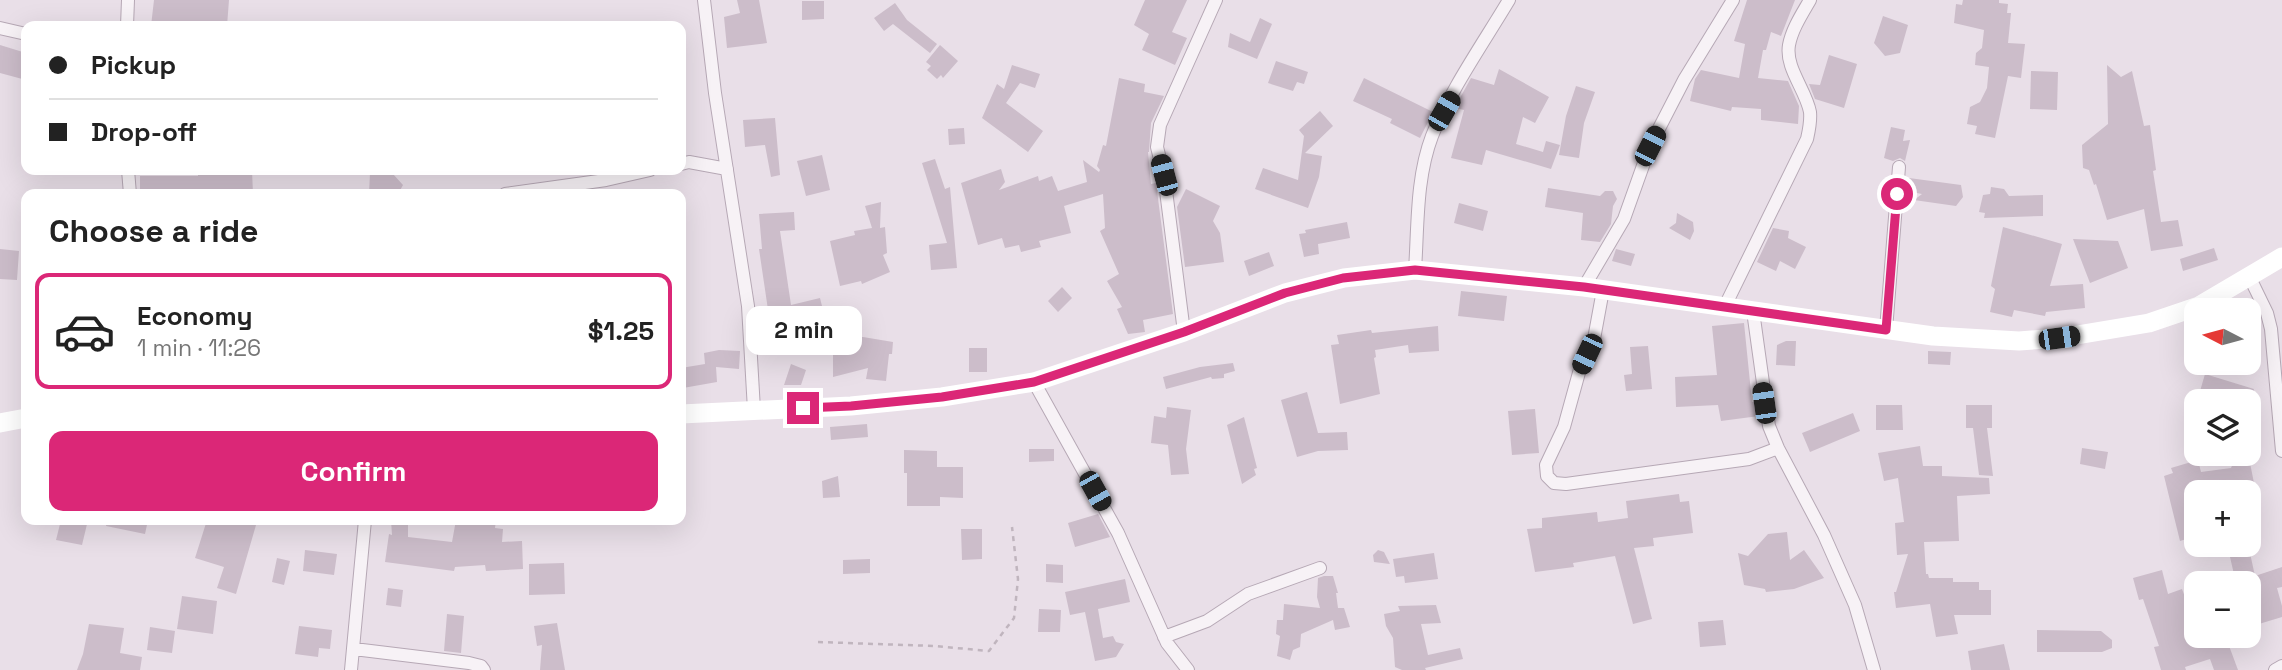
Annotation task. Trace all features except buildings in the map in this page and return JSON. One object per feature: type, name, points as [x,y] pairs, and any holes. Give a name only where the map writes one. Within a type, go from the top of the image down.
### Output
[{"type":"street","points":[[127,21],[128,0]]},
{"type":"street","points":[[704,0],[748,306],[754,411]]},
{"type":"street","points":[[1184,332],[1164,175],[1157,147],[1160,125],[1216,0]]},
{"type":"street","points":[[1415,270],[1420,196],[1432,137],[1444,111],[1508,0]]},
{"type":"street","points":[[1733,0],[1684,79],[1650,146],[1624,219],[1593,288],[1594,339],[1580,369],[1564,427],[1546,465],[1547,477],[1554,483],[1566,484],[1749,459],[1778,448]]},
{"type":"street","points":[[1725,306],[1807,139],[1811,119],[1809,109],[1789,60],[1788,51],[1792,35],[1810,0]]},
{"type":"street","points":[[0,28],[21,33]]},
{"type":"street","points":[[686,163],[727,169]]},
{"type":"street","points":[[1886,330],[1899,167]]},
{"type":"street","points":[[541,189],[628,175]]},
{"type":"street","points":[[686,414],[851,406],[942,397],[1034,382],[1184,332],[1285,293],[1343,278],[1415,270],[1593,288],[1886,330],[2019,341],[2109,331],[2149,323],[2199,306],[2282,257]]},
{"type":"street","points":[[2250,278],[2267,313],[2271,329],[2280,406],[2282,452]]},
{"type":"street","points":[[1753,311],[1769,426],[1824,535],[1855,605],[1874,670]]},
{"type":"street","points":[[1034,382],[1118,533],[1164,637],[1175,656],[1188,670]]},
{"type":"street","points":[[0,423],[21,419]]},
{"type":"street","points":[[351,670],[365,525]]},
{"type":"street","points":[[1164,637],[1207,621],[1248,594],[1320,568]]},
{"type":"street","points":[[354,649],[469,663],[481,666],[484,670]]},
{"type":"street","points":[[2275,670],[2282,666]]},
{"type":"path","points":[[818,642],[934,646],[989,651],[1014,618],[1018,579],[1012,527]]},
{"type":"route","points":[[803,408],[942,397],[1034,382],[1184,332],[1285,293],[1343,278],[1415,270],[1584,287],[1886,330],[1897,194]]}]
